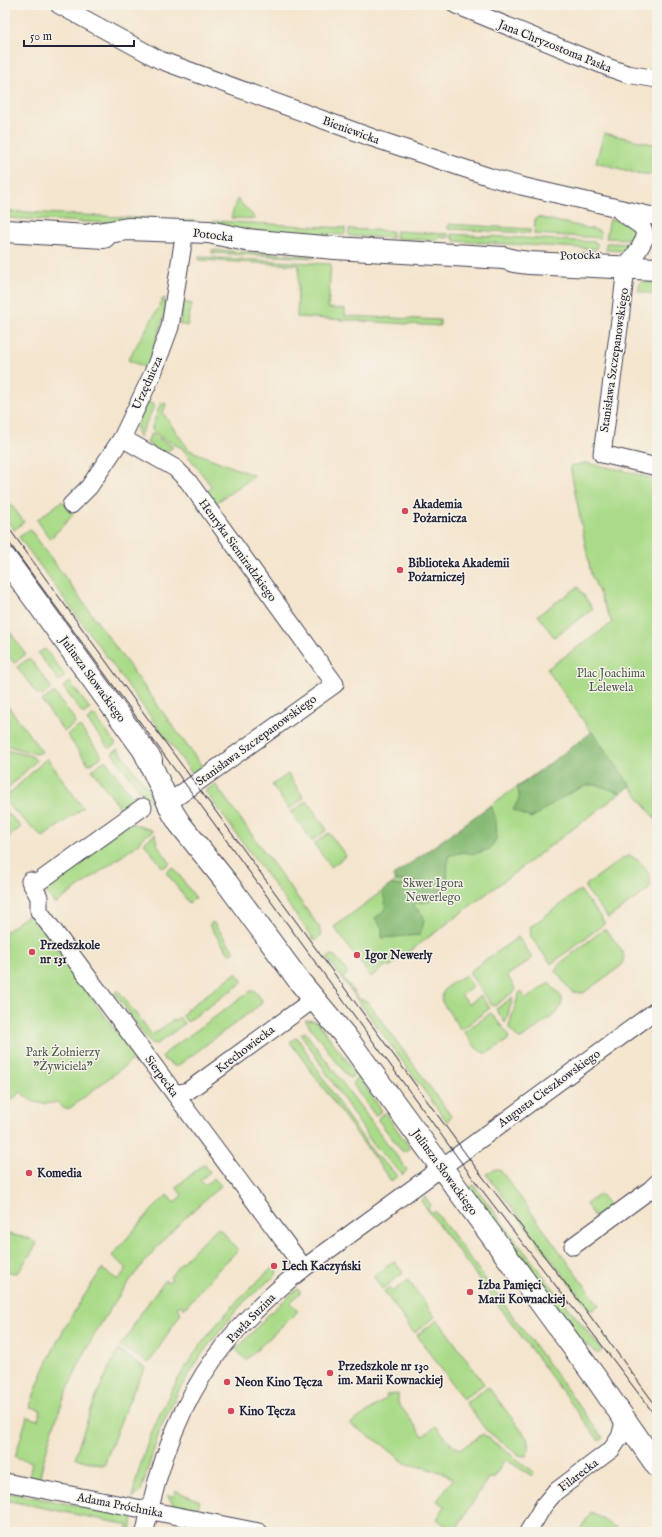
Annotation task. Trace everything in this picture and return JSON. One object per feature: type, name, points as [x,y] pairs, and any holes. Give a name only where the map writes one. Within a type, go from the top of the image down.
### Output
[{"type":"main road","name":"Potocka","points":[[90,235],[128,229],[209,232],[246,240],[335,248],[504,258],[529,263],[630,262],[657,257]]},
{"type":"main road","name":"Potocka","points":[[5,231],[90,235],[182,244],[335,248]]},
{"type":"main road","name":"Potocka","points":[[630,262],[657,269]]},
{"type":"main road","name":"Juliusza Słowackiego","points":[[5,558],[178,796],[191,816],[227,884]]},
{"type":"main road","name":"Juliusza Słowackiego","points":[[5,574],[42,610]]},
{"type":"main road","name":"Juliusza Słowackiego","points":[[143,748],[173,813],[180,824],[287,965],[346,1037],[625,1419],[657,1466]]},
{"type":"street","name":"Bieniewicka","points":[[59,5],[160,60],[373,138],[490,177],[537,190],[657,217]]},
{"type":"street","name":"Jana Chryzostoma Paska","points":[[456,5],[610,68],[627,74],[657,80]]},
{"type":"street","points":[[612,206],[635,221],[644,231],[644,241],[630,262]]},
{"type":"street","name":"Urzędnicza","points":[[71,506],[89,487],[122,438],[153,373],[170,327],[182,244]]},
{"type":"street","name":"Stanisława Szczepanowskiego","points":[[630,262],[620,320],[602,454],[657,467]]},
{"type":"street","name":"Henryka Siemiradzkiego","points":[[122,438],[175,468],[188,481],[335,684]]},
{"type":"street","name":"Stanisława Szczepanowskiego","points":[[178,796],[335,684]]},
{"type":"street","name":"Sierpecka","points":[[143,807],[32,884],[39,897],[39,911],[304,1268]]},
{"type":"street","name":"Krechowiecka","points":[[175,1094],[188,1091],[314,999]]},
{"type":"street","name":"Augusta Cieszkowskiego","points":[[442,1167],[657,1010]]},
{"type":"street","name":"Pawła Suzina","points":[[145,1532],[149,1511],[166,1451],[176,1426],[199,1382],[216,1355],[268,1299],[304,1268],[442,1167]]},
{"type":"street","points":[[573,1246],[651,1190],[657,1183]]},
{"type":"street","name":"Filarecka","points":[[528,1532],[544,1506],[555,1492],[612,1449],[620,1437],[625,1419]]},
{"type":"street","name":"Adama Próchnika","points":[[5,1482],[259,1532]]},
{"type":"green space","points":[[604,133],[657,145],[657,175],[635,173],[596,162]]},
{"type":"green space","points":[[237,199],[256,219],[231,218]]},
{"type":"green space","points":[[5,211],[197,221],[203,228],[5,218]]},
{"type":"green space","points":[[537,217],[597,230],[601,232],[600,238],[534,234],[535,219]]},
{"type":"green space","points":[[610,219],[623,222],[635,228],[636,235],[633,235],[628,239],[606,238]]},
{"type":"green space","points":[[213,221],[345,228],[345,235],[213,229]]},
{"type":"green space","points":[[448,224],[530,229],[530,233],[448,229]]},
{"type":"green space","points":[[349,229],[392,231],[392,238],[349,236]]},
{"type":"green space","points":[[396,231],[448,234],[448,238],[438,237],[437,241],[395,238]]},
{"type":"green space","points":[[451,234],[595,242],[597,243],[597,249],[454,241],[454,238],[451,238]]},
{"type":"green space","points":[[606,243],[634,244],[628,249],[618,251],[606,250]]},
{"type":"green space","points":[[212,250],[315,256],[315,258],[212,253]]},
{"type":"green space","points":[[199,257],[331,264],[328,308],[345,309],[345,316],[440,320],[440,326],[297,317],[299,265],[199,260]]},
{"type":"green space","points":[[642,281],[657,282],[657,295],[638,291]]},
{"type":"green space","points":[[165,298],[164,303],[167,305],[148,367],[144,367],[128,360],[162,302],[162,299]]},
{"type":"green space","points":[[183,302],[192,304],[187,326],[179,324]]},
{"type":"green space","points":[[161,402],[166,404],[163,413],[189,450],[255,476],[217,502],[211,501],[206,492],[212,487],[182,448],[160,437],[152,430]]},
{"type":"green space","points":[[149,403],[155,405],[139,437],[137,433],[138,420],[146,404]]},
{"type":"green space","points":[[152,434],[173,447],[170,450],[160,451],[147,443],[150,435]]},
{"type":"green space","points":[[585,463],[622,470],[657,480],[657,821],[630,786],[389,967],[387,965],[371,977],[334,927],[396,881],[393,876],[592,733],[547,669],[612,623],[591,574],[570,466]]},
{"type":"green space","points":[[5,496],[24,522],[14,530],[5,518]]},
{"type":"green space","points":[[62,501],[73,515],[50,539],[37,520]]},
{"type":"green space","points":[[30,529],[204,769],[194,776],[19,537]]},
{"type":"green space","points":[[578,587],[593,609],[554,637],[538,615]]},
{"type":"green space","points":[[5,625],[25,653],[25,655],[14,663],[5,650]]},
{"type":"green space","points":[[45,649],[65,676],[59,681],[38,653]]},
{"type":"green space","points":[[30,659],[51,687],[51,689],[42,696],[40,694],[38,695],[17,667]]},
{"type":"green space","points":[[70,682],[90,709],[83,714],[63,687]]},
{"type":"green space","points":[[55,693],[75,720],[75,723],[65,731],[42,701]]},
{"type":"green space","points":[[5,702],[42,752],[36,754],[5,745]]},
{"type":"green space","points":[[94,715],[116,744],[109,749],[87,720]]},
{"type":"green space","points":[[80,727],[101,755],[101,757],[91,764],[88,764],[67,735]]},
{"type":"green space","points":[[592,732],[631,786],[621,793],[597,785],[590,785],[563,797],[531,818],[513,810],[519,797],[517,788]]},
{"type":"green space","points":[[118,749],[173,822],[168,824],[148,797],[146,799],[112,753]]},
{"type":"green space","points":[[5,750],[32,756],[36,761],[7,789],[5,778]]},
{"type":"green space","points":[[47,758],[83,808],[43,837],[6,803],[7,796]]},
{"type":"green space","points":[[106,761],[139,806],[126,816],[92,770]]},
{"type":"green space","points":[[288,774],[304,798],[289,809],[272,785]]},
{"type":"green space","points":[[215,784],[319,927],[321,935],[315,941],[205,791]]},
{"type":"green space","points":[[307,801],[327,830],[312,841],[291,812]]},
{"type":"green space","points":[[491,805],[496,820],[497,837],[490,849],[474,854],[463,852],[448,856],[447,884],[397,881],[393,876]]},
{"type":"green space","points":[[6,811],[21,827],[6,839],[5,837]]},
{"type":"green space","points":[[128,822],[153,831],[139,841],[140,843],[55,904],[44,889]]},
{"type":"green space","points":[[329,833],[346,856],[331,867],[314,844]]},
{"type":"green space","points":[[155,834],[157,844],[170,863],[163,868],[144,843]]},
{"type":"green space","points":[[629,856],[639,861],[643,865],[649,875],[650,885],[648,890],[608,918],[586,889],[586,885],[623,858]]},
{"type":"green space","points":[[173,867],[196,898],[189,903],[166,872]]},
{"type":"green space","name":"Skwer Igora Newerlego","points":[[391,885],[443,889],[433,900],[415,903],[414,906],[423,915],[424,921],[420,935],[382,938],[382,928],[375,918],[385,907],[385,900],[382,891]]},
{"type":"green space","points":[[580,890],[604,924],[551,964],[530,936],[530,927]]},
{"type":"green space","name":"Park Żołnierzy \"Żywiciela\"","points":[[31,913],[135,1058],[70,1108],[66,1109],[60,1106],[58,1102],[38,1103],[29,1099],[21,1092],[5,1105],[5,932]]},
{"type":"green space","points":[[213,922],[235,952],[229,954],[209,925]]},
{"type":"green space","points":[[604,929],[616,942],[623,954],[624,958],[621,966],[583,993],[572,992],[555,971],[557,966]]},
{"type":"green space","points":[[518,937],[533,958],[508,975],[516,990],[494,1006],[470,974],[470,971]]},
{"type":"green space","points":[[332,955],[335,956],[348,973],[343,977],[359,999],[367,1001],[451,1116],[447,1122],[327,958]]},
{"type":"green space","points":[[236,973],[243,982],[187,1022],[182,1015],[186,1012],[186,1010]]},
{"type":"green space","points":[[465,975],[473,986],[462,996],[469,1004],[481,996],[490,1008],[461,1030],[442,1002],[442,997],[445,989]]},
{"type":"green space","points":[[549,983],[562,998],[562,1003],[557,1013],[519,1039],[509,1028],[509,1026],[519,993],[521,991],[526,999]]},
{"type":"green space","points":[[118,990],[152,1035],[179,1017],[184,1024],[157,1044],[150,1043],[115,993]]},
{"type":"green space","points":[[251,991],[255,991],[262,1000],[261,1004],[176,1067],[162,1058],[165,1053]]},
{"type":"green space","points":[[513,997],[506,1021],[505,1023],[496,1009]]},
{"type":"green space","points":[[491,1013],[509,1035],[508,1040],[489,1052],[484,1053],[476,1048],[464,1032]]},
{"type":"green space","points":[[305,1020],[315,1021],[320,1025],[356,1073],[350,1078],[348,1077]]},
{"type":"green space","points":[[305,1032],[407,1170],[403,1175],[375,1147],[301,1034]]},
{"type":"green space","points":[[297,1037],[345,1113],[373,1152],[398,1176],[391,1181],[290,1042]]},
{"type":"green space","points":[[358,1076],[382,1111],[376,1115],[352,1083]]},
{"type":"green space","points":[[385,1113],[410,1148],[402,1151],[378,1120],[379,1117]]},
{"type":"green space","points":[[204,1164],[210,1172],[200,1180],[205,1185],[214,1178],[221,1186],[157,1247],[129,1281],[105,1317],[83,1355],[65,1395],[50,1437],[39,1480],[29,1478],[32,1462],[15,1457],[27,1417],[38,1420],[41,1410],[30,1407],[41,1376],[62,1332],[102,1269],[118,1280],[127,1268],[112,1256],[116,1251],[167,1195],[174,1203],[182,1195],[176,1187]]},
{"type":"green space","points":[[495,1169],[501,1171],[599,1305],[591,1311],[486,1174]]},
{"type":"green space","points":[[474,1185],[602,1350],[598,1354],[582,1341],[468,1189]]},
{"type":"green space","points":[[600,1194],[610,1207],[595,1218],[586,1204]]},
{"type":"green space","points":[[425,1197],[431,1205],[428,1208],[432,1213],[435,1211],[603,1438],[599,1441],[421,1201]]},
{"type":"green space","points":[[216,1229],[220,1229],[238,1250],[216,1272],[184,1309],[182,1305],[177,1307],[181,1313],[149,1363],[120,1346],[130,1333],[133,1324],[165,1280],[168,1282],[172,1280],[170,1277],[181,1263]]},
{"type":"green space","points":[[5,1233],[31,1239],[37,1244],[19,1271],[16,1273],[5,1272]]},
{"type":"green space","points":[[394,1261],[403,1273],[382,1289],[374,1277]]},
{"type":"green space","points":[[278,1263],[276,1275],[246,1300],[235,1312],[204,1351],[179,1390],[160,1429],[141,1491],[132,1498],[141,1463],[153,1430],[167,1398],[185,1368],[227,1313],[251,1287]]},
{"type":"green space","points":[[408,1280],[435,1317],[414,1333],[384,1291],[389,1288],[392,1292]]},
{"type":"green space","points":[[297,1289],[301,1292],[290,1303],[298,1311],[246,1360],[236,1350],[270,1313]]},
{"type":"green space","points":[[438,1320],[484,1384],[463,1399],[417,1335]]},
{"type":"green space","points":[[118,1350],[145,1368],[128,1404],[104,1466],[75,1458],[94,1403]]},
{"type":"green space","points":[[488,1387],[527,1438],[529,1449],[526,1456],[517,1454],[486,1430],[466,1403]]},
{"type":"green space","points":[[398,1394],[398,1403],[423,1436],[436,1426],[453,1446],[461,1449],[483,1434],[534,1472],[532,1476],[505,1459],[494,1478],[488,1478],[454,1532],[437,1519],[445,1506],[437,1501],[453,1479],[444,1473],[405,1463],[382,1444],[350,1424],[387,1398],[386,1395]]},
{"type":"green space","points":[[176,1491],[200,1501],[198,1508],[174,1505],[167,1495],[174,1496]]},
{"type":"green space","points":[[5,1492],[133,1516],[131,1532],[127,1532],[128,1525],[5,1500]]},
{"type":"green space","points":[[591,1512],[623,1532],[579,1532]]},
{"type":"tram line","points":[[5,523],[479,1172],[582,1305],[657,1407]]},
{"type":"tram line","points":[[5,537],[472,1177],[657,1418]]},
{"type":"place","name":"Akademia Pożarnicza","points":[[405,511]]},
{"type":"place","name":"Biblioteka Akademii Pożarniczej","points":[[400,570]]},
{"type":"place","name":"Przedszkole nr 131","points":[[32,952]]},
{"type":"place","name":"Igor Newerly","points":[[357,955]]},
{"type":"place","name":"Komedia","points":[[29,1173]]},
{"type":"place","name":"Lech Kaczyński","points":[[274,1266]]},
{"type":"place","name":"Izba Pamięci Marii Kownackiej","points":[[470,1292]]},
{"type":"place","name":"Przedszkole nr 130 im. Marii Kownackiej","points":[[330,1373]]},
{"type":"place","name":"Neon Kino Tęcza","points":[[227,1382]]},
{"type":"place","name":"Kino Tęcza","points":[[231,1411]]},
{"type":"park label","name":"Plac Joachima Lelewela","points":[[611,680]]}]
